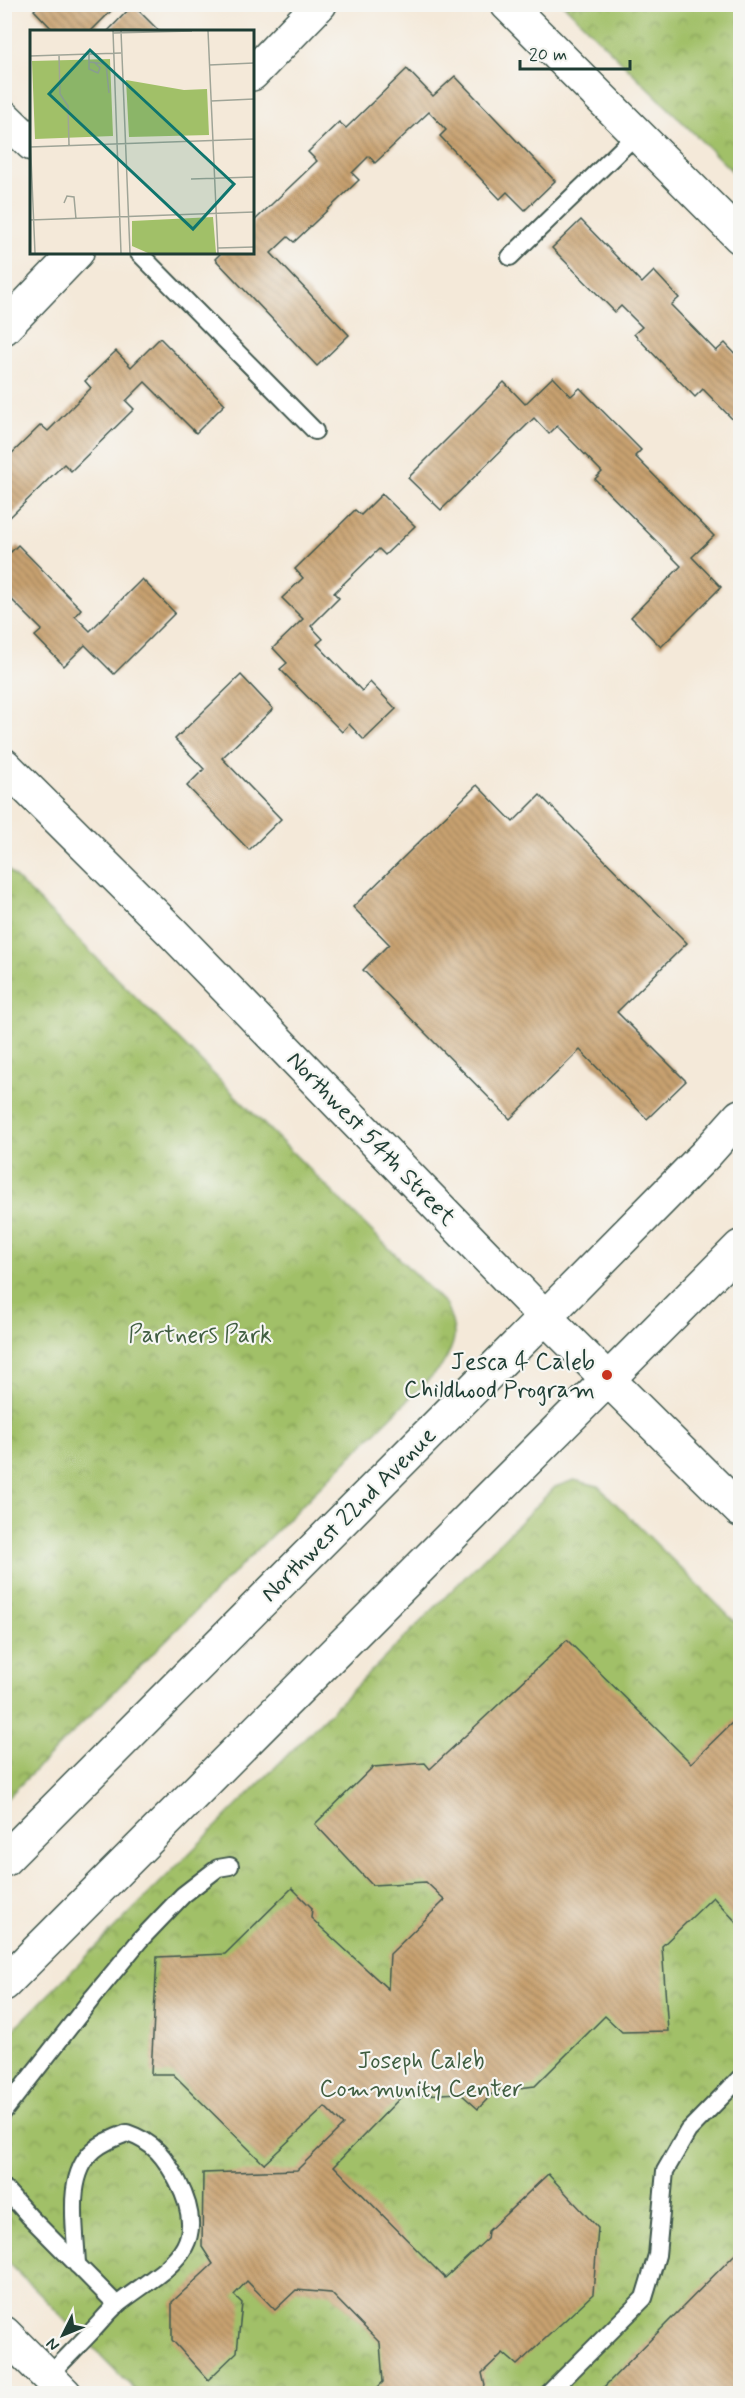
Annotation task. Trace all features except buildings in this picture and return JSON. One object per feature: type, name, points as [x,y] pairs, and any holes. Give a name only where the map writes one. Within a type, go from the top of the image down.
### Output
[{"type":"main road","points":[[254,72],[320,4]]},
{"type":"main road","points":[[507,4],[741,237]]},
{"type":"main road","points":[[4,117],[30,142]]},
{"type":"main road","points":[[4,328],[74,254]]},
{"type":"main road","name":"Northwest 54th Street","points":[[4,765],[180,940],[545,1317],[741,1510]]},
{"type":"main road","name":"Northwest 22nd Avenue","points":[[4,1860],[545,1317],[741,1116]]},
{"type":"main road","points":[[4,1984],[741,1247]]},
{"type":"main road","points":[[4,2333],[56,2385]]},
{"type":"lane","points":[[510,257],[637,134]]},
{"type":"lane","points":[[140,254],[315,431]]},
{"type":"lane","points":[[4,2111],[140,1940],[183,1895],[218,1868],[230,1866]]},
{"type":"lane","points":[[548,2394],[644,2298],[657,2255],[665,2171],[688,2132],[741,2078]]},
{"type":"lane","points":[[56,2385],[117,2305],[174,2262],[186,2246],[191,2222],[184,2193],[171,2167],[147,2139],[127,2133],[95,2149],[84,2162],[76,2177],[77,2265]]},
{"type":"lane","points":[[4,2188],[117,2305]]},
{"type":"green space","points":[[564,5],[740,5],[740,179]]},
{"type":"green space","name":"Partners Park","points":[[5,867],[446,1305],[453,1323],[454,1337],[450,1351],[441,1367],[5,1800]]},
{"type":"green space","name":"Joseph Caleb Community Center","points":[[574,1480],[598,1486],[740,1627],[740,2393],[138,2393],[5,2259],[5,2038],[555,1487]]},
{"type":"place","name":"Jesca 4 Caleb Childhood Program","points":[[607,1375]]}]
